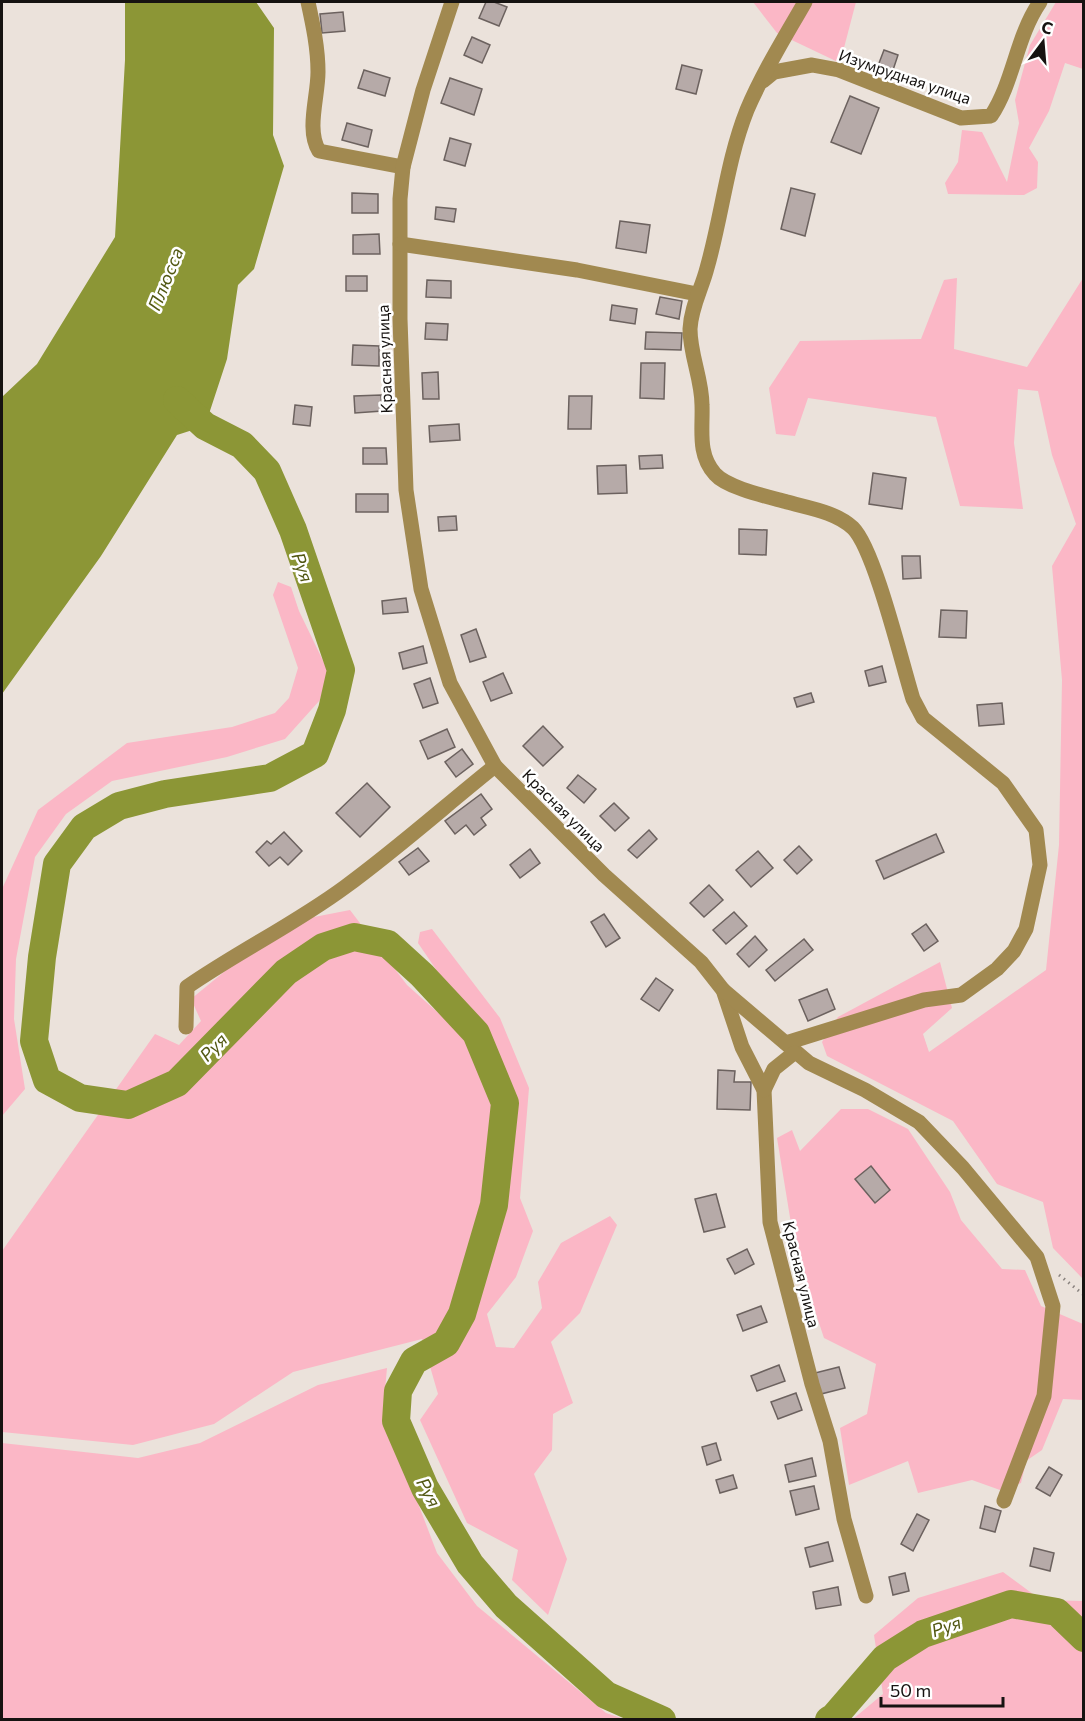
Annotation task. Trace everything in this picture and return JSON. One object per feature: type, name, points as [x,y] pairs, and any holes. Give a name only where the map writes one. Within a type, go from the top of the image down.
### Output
[{"type":"street","points":[[308,2],[316,42],[318,72],[313,141],[319,151],[403,167]]},
{"type":"street","name":"Красная улица","points":[[452,2],[423,90],[403,167],[400,244],[406,490],[421,589],[450,683],[495,766],[604,876],[700,962],[723,990],[742,1047],[764,1090],[770,1222],[812,1384],[830,1441],[844,1519],[867,1596]]},
{"type":"street","points":[[764,1090],[774,1069],[790,1048],[924,1000],[961,995],[997,969],[1014,951],[1026,928],[1040,866],[1036,831],[1003,783],[923,718],[913,699],[869,556],[855,530],[843,520],[823,512],[732,484],[716,476],[707,461],[700,435],[702,403],[692,354],[690,327],[697,294],[707,269],[719,212],[747,112],[759,85],[805,2]]},
{"type":"street","name":"Изумрудная улица","points":[[759,85],[774,72],[812,65],[839,70],[961,118],[991,116],[1001,100],[1017,48],[1040,2]]},
{"type":"street","points":[[400,244],[577,270],[697,294]]},
{"type":"street","points":[[186,1027],[187,987],[227,959],[307,913],[346,886],[495,766]]},
{"type":"street","points":[[723,990],[810,1063],[865,1090],[919,1122],[963,1168],[1037,1257],[1053,1306],[1044,1396],[1004,1501]]},
{"type":"shaded area","points":[[753,2],[856,2],[840,63],[777,33]]},
{"type":"shaded area","points":[[1056,2],[1083,2],[1083,69],[1065,63],[1049,111],[1029,148],[1038,162],[1037,188],[1024,195],[948,194],[945,183],[958,162],[962,130],[982,132],[1007,182],[1019,123],[1015,100],[1030,45]]},
{"type":"shaded area","points":[[957,278],[954,349],[1027,367],[1083,278],[1083,1279],[1053,1248],[1043,1202],[997,1184],[953,1121],[827,1056],[822,1042],[838,1017],[940,962],[952,1008],[923,1034],[929,1052],[1046,970],[1059,845],[1062,680],[1052,566],[1076,524],[1052,455],[1038,391],[1018,389],[1014,443],[1023,509],[960,506],[936,417],[808,398],[795,436],[776,434],[769,388],[800,341],[921,339],[944,280]]},
{"type":"shaded area","points":[[278,582],[291,587],[299,611],[328,671],[320,700],[285,739],[227,757],[112,781],[66,814],[35,857],[16,959],[14,1019],[25,1089],[2,1116],[2,889],[38,810],[127,743],[232,727],[275,713],[289,698],[298,668],[273,595]]},
{"type":"shaded area","points":[[350,910],[407,985],[453,1026],[461,1012],[446,984],[418,943],[420,932],[432,929],[500,1018],[529,1088],[520,1198],[533,1231],[516,1277],[487,1314],[496,1347],[514,1348],[542,1308],[538,1282],[561,1243],[610,1216],[617,1225],[580,1313],[551,1342],[573,1403],[553,1414],[552,1450],[534,1474],[567,1559],[548,1615],[512,1580],[518,1550],[467,1523],[420,1420],[438,1394],[422,1339],[293,1372],[214,1424],[133,1445],[2,1432],[2,1251],[155,1034],[179,1045],[201,1021],[191,999],[230,967],[309,918]]},
{"type":"shaded area","points":[[841,1109],[868,1109],[908,1129],[950,1192],[961,1220],[1002,1269],[1025,1270],[1041,1306],[1083,1324],[1083,1400],[1063,1399],[1042,1450],[1026,1461],[1021,1483],[1000,1490],[972,1480],[918,1493],[908,1461],[849,1485],[840,1428],[867,1414],[876,1364],[824,1338],[796,1254],[777,1138],[792,1130],[800,1151]]},
{"type":"shaded area","points":[[387,1368],[383,1412],[437,1553],[477,1606],[606,1713],[624,1719],[2,1719],[2,1443],[138,1458],[200,1443],[318,1385]]},
{"type":"shaded area","points":[[1003,1572],[1041,1600],[1083,1601],[1083,1719],[853,1719],[883,1694],[874,1635],[918,1598]]},
{"type":"water","name":"Плюсса","points":[[125,2],[256,2],[274,28],[273,135],[284,166],[254,269],[238,285],[227,359],[205,426],[177,435],[101,556],[2,694],[2,397],[37,364],[115,237],[125,60]]},
{"type":"building","points":[[486,2],[494,2],[507,7],[499,26],[479,18]]},
{"type":"building","points":[[343,12],[345,31],[322,33],[320,14]]},
{"type":"building","points":[[472,37],[490,45],[482,63],[464,55]]},
{"type":"building","points":[[884,50],[898,55],[891,76],[876,71]]},
{"type":"building","points":[[682,65],[702,70],[696,94],[676,89]]},
{"type":"building","points":[[364,70],[390,78],[385,96],[358,88]]},
{"type":"building","points":[[450,78],[482,89],[474,115],[441,103]]},
{"type":"building","points":[[850,96],[879,108],[861,154],[831,142]]},
{"type":"building","points":[[347,123],[372,130],[368,147],[342,140]]},
{"type":"building","points":[[450,138],[471,144],[465,166],[444,160]]},
{"type":"building","points":[[791,188],[815,194],[805,236],[781,229]]},
{"type":"building","points":[[352,193],[378,194],[378,213],[352,213]]},
{"type":"building","points":[[436,207],[456,209],[454,222],[435,219]]},
{"type":"building","points":[[620,221],[650,225],[646,253],[616,248]]},
{"type":"building","points":[[379,234],[380,254],[353,254],[353,235]]},
{"type":"building","points":[[346,276],[367,276],[367,291],[346,291]]},
{"type":"building","points":[[427,280],[451,281],[451,298],[426,297]]},
{"type":"building","points":[[660,297],[682,301],[679,319],[656,314]]},
{"type":"building","points":[[612,305],[637,309],[635,324],[610,320]]},
{"type":"building","points":[[426,323],[448,324],[447,340],[425,339]]},
{"type":"building","points":[[646,332],[682,333],[681,350],[645,349]]},
{"type":"building","points":[[353,345],[379,346],[379,366],[352,365]]},
{"type":"building","points":[[641,363],[665,363],[664,399],[640,398]]},
{"type":"building","points":[[438,372],[439,399],[423,399],[422,373]]},
{"type":"building","points":[[381,395],[382,411],[355,413],[354,396]]},
{"type":"building","points":[[569,396],[592,396],[591,429],[568,429]]},
{"type":"building","points":[[295,405],[312,407],[310,426],[293,424]]},
{"type":"building","points":[[459,424],[460,440],[430,442],[429,426]]},
{"type":"building","points":[[363,448],[386,448],[387,464],[363,464]]},
{"type":"building","points":[[662,455],[663,468],[640,469],[639,456]]},
{"type":"building","points":[[626,465],[627,493],[598,494],[597,466]]},
{"type":"building","points":[[873,473],[906,478],[902,509],[869,504]]},
{"type":"building","points":[[356,494],[388,494],[388,512],[356,512]]},
{"type":"building","points":[[456,516],[457,530],[439,531],[438,517]]},
{"type":"building","points":[[739,529],[767,530],[766,555],[739,554]]},
{"type":"building","points":[[902,556],[920,556],[921,578],[903,579]]},
{"type":"building","points":[[406,598],[408,612],[383,614],[382,601]]},
{"type":"building","points":[[941,610],[967,611],[966,638],[939,637]]},
{"type":"building","points":[[476,629],[486,657],[470,662],[461,635]]},
{"type":"building","points":[[423,646],[427,663],[403,669],[399,653]]},
{"type":"building","points":[[882,666],[886,682],[869,686],[865,671]]},
{"type":"building","points":[[503,673],[512,693],[491,701],[483,682]]},
{"type":"building","points":[[430,678],[438,703],[423,708],[414,684]]},
{"type":"building","points":[[811,693],[814,702],[797,707],[794,698]]},
{"type":"building","points":[[1002,703],[1004,724],[979,726],[977,705]]},
{"type":"building","points":[[543,726],[563,747],[543,766],[523,746]]},
{"type":"building","points":[[447,729],[455,747],[428,759],[420,741]]},
{"type":"building","points":[[462,749],[473,764],[456,777],[445,762]]},
{"type":"building","points":[[578,775],[596,789],[584,803],[567,788]]},
{"type":"building","points":[[367,783],[390,807],[360,837],[336,813]]},
{"type":"building","points":[[481,794],[492,809],[481,818],[486,825],[474,835],[466,825],[455,834],[445,821]]},
{"type":"building","points":[[614,803],[629,818],[615,831],[600,816]]},
{"type":"building","points":[[649,830],[657,839],[637,858],[628,850]]},
{"type":"building","points":[[284,832],[302,851],[288,865],[280,857],[269,866],[256,852],[267,841],[271,844]]},
{"type":"building","points":[[936,834],[944,852],[884,879],[876,861]]},
{"type":"building","points":[[799,846],[812,860],[797,874],[784,860]]},
{"type":"building","points":[[418,848],[429,861],[409,875],[399,862]]},
{"type":"building","points":[[530,849],[540,863],[520,878],[510,865]]},
{"type":"building","points":[[758,851],[773,868],[751,887],[736,870]]},
{"type":"building","points":[[709,885],[723,900],[704,917],[690,903]]},
{"type":"building","points":[[734,912],[747,926],[726,944],[713,930]]},
{"type":"building","points":[[604,914],[620,938],[606,947],[591,922]]},
{"type":"building","points":[[926,924],[938,941],[924,951],[912,934]]},
{"type":"building","points":[[755,936],[767,950],[749,967],[737,954]]},
{"type":"building","points":[[804,939],[813,950],[775,981],[766,970]]},
{"type":"building","points":[[656,978],[673,990],[659,1011],[641,999]]},
{"type":"building","points":[[827,989],[835,1009],[808,1021],[799,1000]]},
{"type":"building","points":[[718,1070],[735,1071],[734,1082],[751,1082],[750,1110],[717,1109]]},
{"type":"building","points":[[871,1166],[890,1190],[875,1203],[855,1179]]},
{"type":"building","points":[[716,1194],[725,1227],[704,1232],[695,1199]]},
{"type":"building","points":[[747,1249],[754,1264],[735,1274],[727,1259]]},
{"type":"building","points":[[761,1306],[767,1322],[743,1331],[737,1315]]},
{"type":"building","points":[[779,1365],[785,1381],[757,1391],[751,1376]]},
{"type":"building","points":[[839,1367],[845,1388],[821,1394],[815,1373]]},
{"type":"building","points":[[796,1393],[802,1410],[778,1419],[771,1402]]},
{"type":"building","points":[[716,1443],[721,1460],[707,1465],[702,1447]]},
{"type":"building","points":[[812,1458],[816,1476],[789,1482],[785,1465]]},
{"type":"building","points":[[1049,1467],[1062,1475],[1050,1496],[1036,1488]]},
{"type":"building","points":[[733,1475],[737,1488],[720,1493],[716,1480]]},
{"type":"building","points":[[814,1486],[819,1509],[796,1515],[790,1491]]},
{"type":"building","points":[[985,1506],[1001,1511],[995,1532],[980,1528]]},
{"type":"building","points":[[917,1514],[929,1520],[913,1551],[901,1544]]},
{"type":"building","points":[[828,1542],[833,1561],[810,1567],[805,1548]]},
{"type":"building","points":[[1034,1548],[1054,1553],[1050,1571],[1030,1566]]},
{"type":"building","points":[[905,1573],[909,1591],[893,1595],[889,1577]]},
{"type":"building","points":[[838,1587],[841,1605],[816,1609],[813,1592]]},
{"type":"waterway","name":"Руя","points":[[177,400],[205,426],[242,445],[267,471],[293,530],[341,670],[332,710],[315,754],[270,778],[165,794],[119,806],[84,827],[57,864],[42,957],[34,1041],[47,1080],[80,1098],[128,1105],[177,1083],[286,972],[323,947],[354,937],[388,944],[422,975],[476,1033],[505,1103],[494,1205],[462,1314],[446,1343],[414,1361],[398,1391],[396,1421],[425,1488],[470,1564],[506,1606],[606,1695],[662,1720]]},
{"type":"waterway","name":"Руя","points":[[829,1720],[885,1658],[923,1634],[1011,1604],[1057,1612],[1084,1638]]}]
